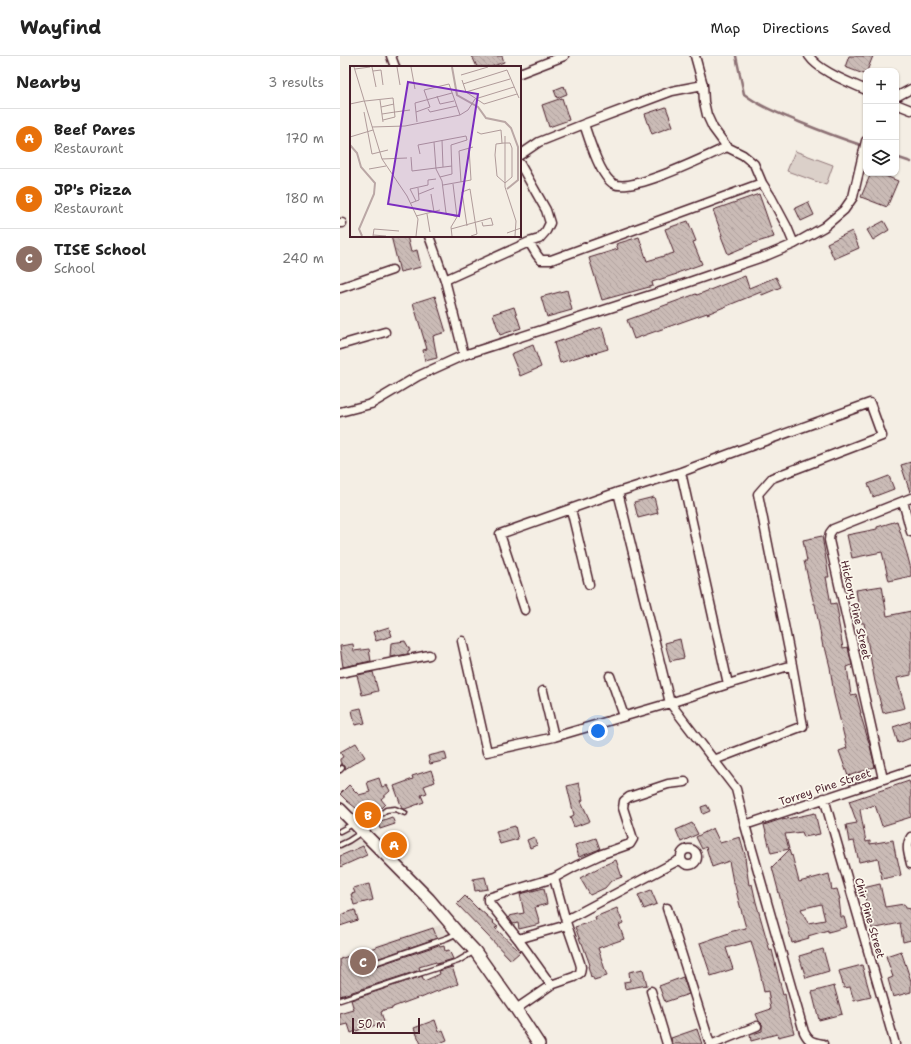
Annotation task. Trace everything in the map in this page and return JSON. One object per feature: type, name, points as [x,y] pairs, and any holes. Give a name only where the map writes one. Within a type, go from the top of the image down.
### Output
[{"type":"main road","points":[[340,809],[429,899],[475,951],[539,1044]]},
{"type":"street","points":[[391,56],[395,66]]},
{"type":"street","points":[[521,73],[564,56]]},
{"type":"street","points":[[695,56],[703,85],[706,115],[713,128],[727,147],[743,155],[754,164],[762,183],[774,203],[794,244]]},
{"type":"street","points":[[813,57],[828,72],[863,89]]},
{"type":"street","points":[[521,154],[539,142],[584,124],[672,91],[703,85]]},
{"type":"street","points":[[899,95],[911,89]]},
{"type":"street","points":[[899,105],[911,110]]},
{"type":"street","points":[[584,124],[598,163],[607,178],[614,184],[625,186],[674,171],[727,147]]},
{"type":"street","points":[[340,412],[371,404],[418,376],[464,355],[663,291],[768,255],[794,244],[824,227],[844,210],[853,197],[863,155]]},
{"type":"street","points":[[445,280],[539,239],[546,232],[550,223],[546,210],[521,166]]},
{"type":"street","points":[[530,242],[536,255],[541,260],[552,260],[762,183]]},
{"type":"street","points":[[429,237],[445,280],[464,355]]},
{"type":"street","points":[[340,288],[392,270]]},
{"type":"street","points":[[340,345],[384,332]]},
{"type":"street","points":[[525,610],[500,534],[618,492],[681,472],[870,403],[882,436],[772,478],[758,494],[803,726],[714,760]]},
{"type":"street","points":[[681,472],[728,684]]},
{"type":"street","points":[[618,492],[670,703],[736,789],[804,1032],[808,1039],[812,1042],[823,1044]]},
{"type":"street","points":[[907,500],[911,532]]},
{"type":"street","name":"Hickory Pine Street","points":[[882,779],[829,540],[830,533],[833,529],[907,500]]},
{"type":"street","points":[[571,509],[589,584]]},
{"type":"street","points":[[462,642],[487,752],[554,737],[792,665]]},
{"type":"street","points":[[340,673],[429,656]]},
{"type":"street","points":[[610,676],[624,716]]},
{"type":"street","points":[[543,691],[554,737]]},
{"type":"street","name":"Torrey Pine Street","points":[[745,825],[911,770]]},
{"type":"street","points":[[551,985],[488,901],[488,898],[554,878],[602,854],[630,844],[633,838],[623,808],[624,801],[629,797],[668,784],[685,782]]},
{"type":"street","name":"Chir Pine Street","points":[[824,798],[895,1044]]},
{"type":"street","points":[[911,837],[907,845],[911,864]]},
{"type":"street","points":[[518,939],[567,923],[681,859]]},
{"type":"street","points":[[516,1009],[551,985],[574,977],[580,973],[580,962],[554,878]]},
{"type":"street","points":[[667,908],[712,1044],[757,1026]]},
{"type":"street","points":[[651,991],[666,1044]]},
{"type":"lane","points":[[340,845],[348,842],[363,832],[386,810],[395,809],[405,813]]},
{"type":"lane","points":[[340,831],[355,823]]},
{"type":"lane","points":[[363,967],[458,933]]},
{"type":"lane","points":[[340,1000],[458,961],[475,951]]},
{"type":"shaded area","points":[[795,151],[833,165],[826,185],[787,171]]},
{"type":"shaded area","points":[[344,823],[368,844],[340,853],[340,824]]},
{"type":"shaded area","points":[[440,925],[455,940],[368,968],[372,987],[340,998],[340,956]]},
{"type":"building","points":[[472,56],[502,56],[504,62],[494,66],[477,66]]},
{"type":"building","points":[[849,56],[873,56],[868,68],[863,68],[863,74],[845,67]]},
{"type":"building","points":[[564,86],[567,94],[557,98],[554,90]]},
{"type":"building","points":[[562,98],[569,120],[549,127],[542,105]]},
{"type":"building","points":[[666,107],[673,126],[652,134],[645,114]]},
{"type":"building","points":[[870,176],[886,176],[898,181],[887,207],[861,197]]},
{"type":"building","points":[[759,194],[774,237],[754,243],[728,254],[713,210]]},
{"type":"building","points":[[808,202],[814,215],[801,221],[795,208]]},
{"type":"building","points":[[688,221],[696,241],[693,242],[702,264],[652,282],[653,286],[602,300],[589,258],[618,249],[616,244],[639,237],[647,261],[674,253],[665,229]]},
{"type":"building","points":[[884,221],[889,230],[873,240],[867,230]]},
{"type":"building","points":[[852,231],[859,248],[834,259],[827,243]]},
{"type":"building","points":[[391,237],[407,237],[411,252],[417,250],[421,267],[400,272]]},
{"type":"building","points":[[745,276],[749,288],[776,277],[781,287],[762,295],[761,292],[707,314],[634,339],[627,320]]},
{"type":"building","points":[[567,290],[572,310],[547,317],[541,297]]},
{"type":"building","points":[[435,296],[446,332],[433,336],[437,358],[425,361],[423,350],[427,349],[413,303]]},
{"type":"building","points":[[514,307],[521,328],[500,335],[493,314]]},
{"type":"building","points":[[602,327],[608,349],[560,363],[554,343]]},
{"type":"building","points":[[533,345],[541,367],[520,376],[511,354]]},
{"type":"building","points":[[911,462],[911,491],[910,492],[901,465]]},
{"type":"building","points":[[889,476],[894,489],[873,497],[868,484]]},
{"type":"building","points":[[654,497],[658,513],[638,518],[634,502]]},
{"type":"building","points":[[897,521],[911,569],[911,576],[889,581],[882,552],[852,558],[847,535],[877,529],[877,527]]},
{"type":"building","points":[[822,536],[829,577],[826,577],[831,604],[836,603],[843,648],[848,647],[852,665],[847,667],[851,695],[856,694],[875,767],[848,776],[839,751],[847,748],[834,695],[830,667],[825,647],[823,647],[815,604],[804,561],[807,561],[803,540]]},
{"type":"building","points":[[882,586],[887,616],[911,611],[911,675],[897,678],[905,708],[883,713],[875,682],[864,623],[861,623],[856,590]]},
{"type":"building","points":[[389,627],[392,636],[376,641],[373,632]]},
{"type":"building","points":[[680,639],[684,658],[670,661],[665,643]]},
{"type":"building","points":[[405,641],[410,650],[408,651],[408,654],[390,657],[391,643]]},
{"type":"building","points":[[353,644],[354,651],[369,649],[371,661],[343,667],[340,646]]},
{"type":"building","points":[[373,672],[378,691],[362,695],[357,675]]},
{"type":"building","points":[[361,708],[365,723],[355,725],[352,710]]},
{"type":"building","points":[[911,721],[911,738],[898,743],[893,727]]},
{"type":"building","points":[[356,743],[365,757],[345,769],[345,766],[342,765],[340,761],[343,757],[340,752]]},
{"type":"building","points":[[445,752],[447,760],[430,764],[428,756]]},
{"type":"building","points":[[431,770],[435,782],[424,786],[427,793],[421,795],[424,802],[405,809],[402,808],[394,786],[413,779],[412,776]]},
{"type":"building","points":[[379,778],[382,787],[387,785],[390,791],[381,799],[385,804],[370,819],[340,794],[349,785],[359,795],[370,792],[367,782]]},
{"type":"building","points":[[909,781],[911,787],[911,817],[882,826],[875,805],[860,810],[866,842],[870,841],[870,844],[893,840],[901,875],[882,879],[878,858],[859,862],[854,841],[849,842],[846,825],[857,823],[849,801]]},
{"type":"building","points":[[579,783],[583,800],[581,801],[590,821],[574,827],[570,817],[574,815],[567,786]]},
{"type":"building","points":[[707,805],[710,811],[703,814],[701,807]]},
{"type":"building","points":[[815,813],[820,834],[804,837],[802,832],[785,834],[789,849],[771,853],[764,825],[782,819]]},
{"type":"building","points":[[392,817],[395,824],[380,829],[378,822]]},
{"type":"building","points":[[692,823],[698,834],[681,842],[676,830]]},
{"type":"building","points":[[515,826],[518,839],[500,844],[496,831]]},
{"type":"building","points":[[713,828],[720,843],[740,837],[746,858],[749,885],[752,884],[770,951],[772,950],[783,995],[785,994],[789,1017],[794,1033],[778,1037],[777,1034],[751,1041],[750,1035],[762,1031],[762,1024],[756,1014],[771,1009],[768,991],[764,992],[751,941],[726,948],[733,969],[711,976],[700,943],[729,932],[746,928],[733,882],[729,861],[712,867],[706,847],[702,849],[696,837]]},
{"type":"building","points":[[534,837],[537,845],[530,848],[527,840]]},
{"type":"building","points":[[596,838],[600,849],[579,857],[575,845]]},
{"type":"building","points":[[395,840],[400,845],[392,851],[388,845]]},
{"type":"building","points":[[363,846],[367,855],[340,867],[340,856]]},
{"type":"building","points":[[789,850],[791,856],[792,855],[799,882],[829,874],[832,890],[837,889],[840,899],[841,917],[844,917],[847,927],[828,932],[828,930],[792,943],[772,867]],"holes":[[[821,904],[825,920],[808,923],[801,909]]]},
{"type":"building","points":[[616,860],[622,877],[611,881],[605,888],[590,895],[580,878]]},
{"type":"building","points":[[485,877],[488,889],[475,891],[473,879]]},
{"type":"building","points":[[369,884],[373,900],[354,905],[351,894],[355,893],[353,888]]},
{"type":"building","points":[[880,884],[885,907],[904,904],[906,908],[911,909],[911,940],[903,942],[900,923],[872,929],[863,888]]},
{"type":"building","points":[[544,888],[547,904],[535,907],[540,924],[519,929],[518,923],[513,924],[509,916],[524,913],[520,894]]},
{"type":"building","points":[[651,890],[657,904],[644,909],[638,895]]},
{"type":"building","points":[[465,896],[494,922],[493,923],[498,927],[495,928],[520,952],[511,960],[457,904]]},
{"type":"building","points":[[617,908],[623,923],[619,925],[624,939],[598,948],[607,976],[594,980],[592,976],[591,977],[588,966],[590,965],[575,927],[596,920],[595,917]]},
{"type":"building","points":[[355,910],[358,920],[340,926],[340,915]]},
{"type":"building","points":[[433,928],[437,938],[362,964],[360,968],[364,970],[439,945],[440,947],[444,946],[445,951],[449,950],[453,959],[437,964],[436,962],[419,967],[420,970],[340,996],[340,959]]},
{"type":"building","points":[[823,949],[829,971],[806,978],[799,956]]},
{"type":"building","points":[[901,951],[911,981],[911,992],[893,997],[888,979],[893,977],[886,956]]},
{"type":"building","points":[[862,965],[871,997],[854,1001],[850,987],[844,988],[839,971]]},
{"type":"building","points":[[452,967],[458,984],[393,1008],[383,1010],[381,1012],[384,1022],[365,1029],[364,1028],[351,1033],[348,1024],[340,1026],[340,1014],[354,1010],[351,1000],[422,976],[424,981],[440,974],[439,971]]},
{"type":"building","points":[[643,969],[647,985],[625,989],[624,982],[630,981],[629,972]]},
{"type":"building","points":[[683,977],[689,994],[665,1002],[659,986]]},
{"type":"building","points":[[834,986],[842,1014],[819,1020],[812,992]]},
{"type":"building","points":[[435,1020],[439,1032],[443,1030],[447,1040],[437,1044],[421,1044],[414,1028]]},
{"type":"building","points":[[697,1029],[702,1044],[672,1044],[671,1038]]},
{"type":"waterway","points":[[736,56],[744,94],[750,99],[785,116],[863,146]]},
{"type":"waterway","points":[[899,158],[911,162]]},
{"type":"place","name":"JP's Pizza","points":[[368,815]]},
{"type":"place","name":"Beef Pares","points":[[394,845]]},
{"type":"place","name":"TISE School","points":[[363,962]]}]
